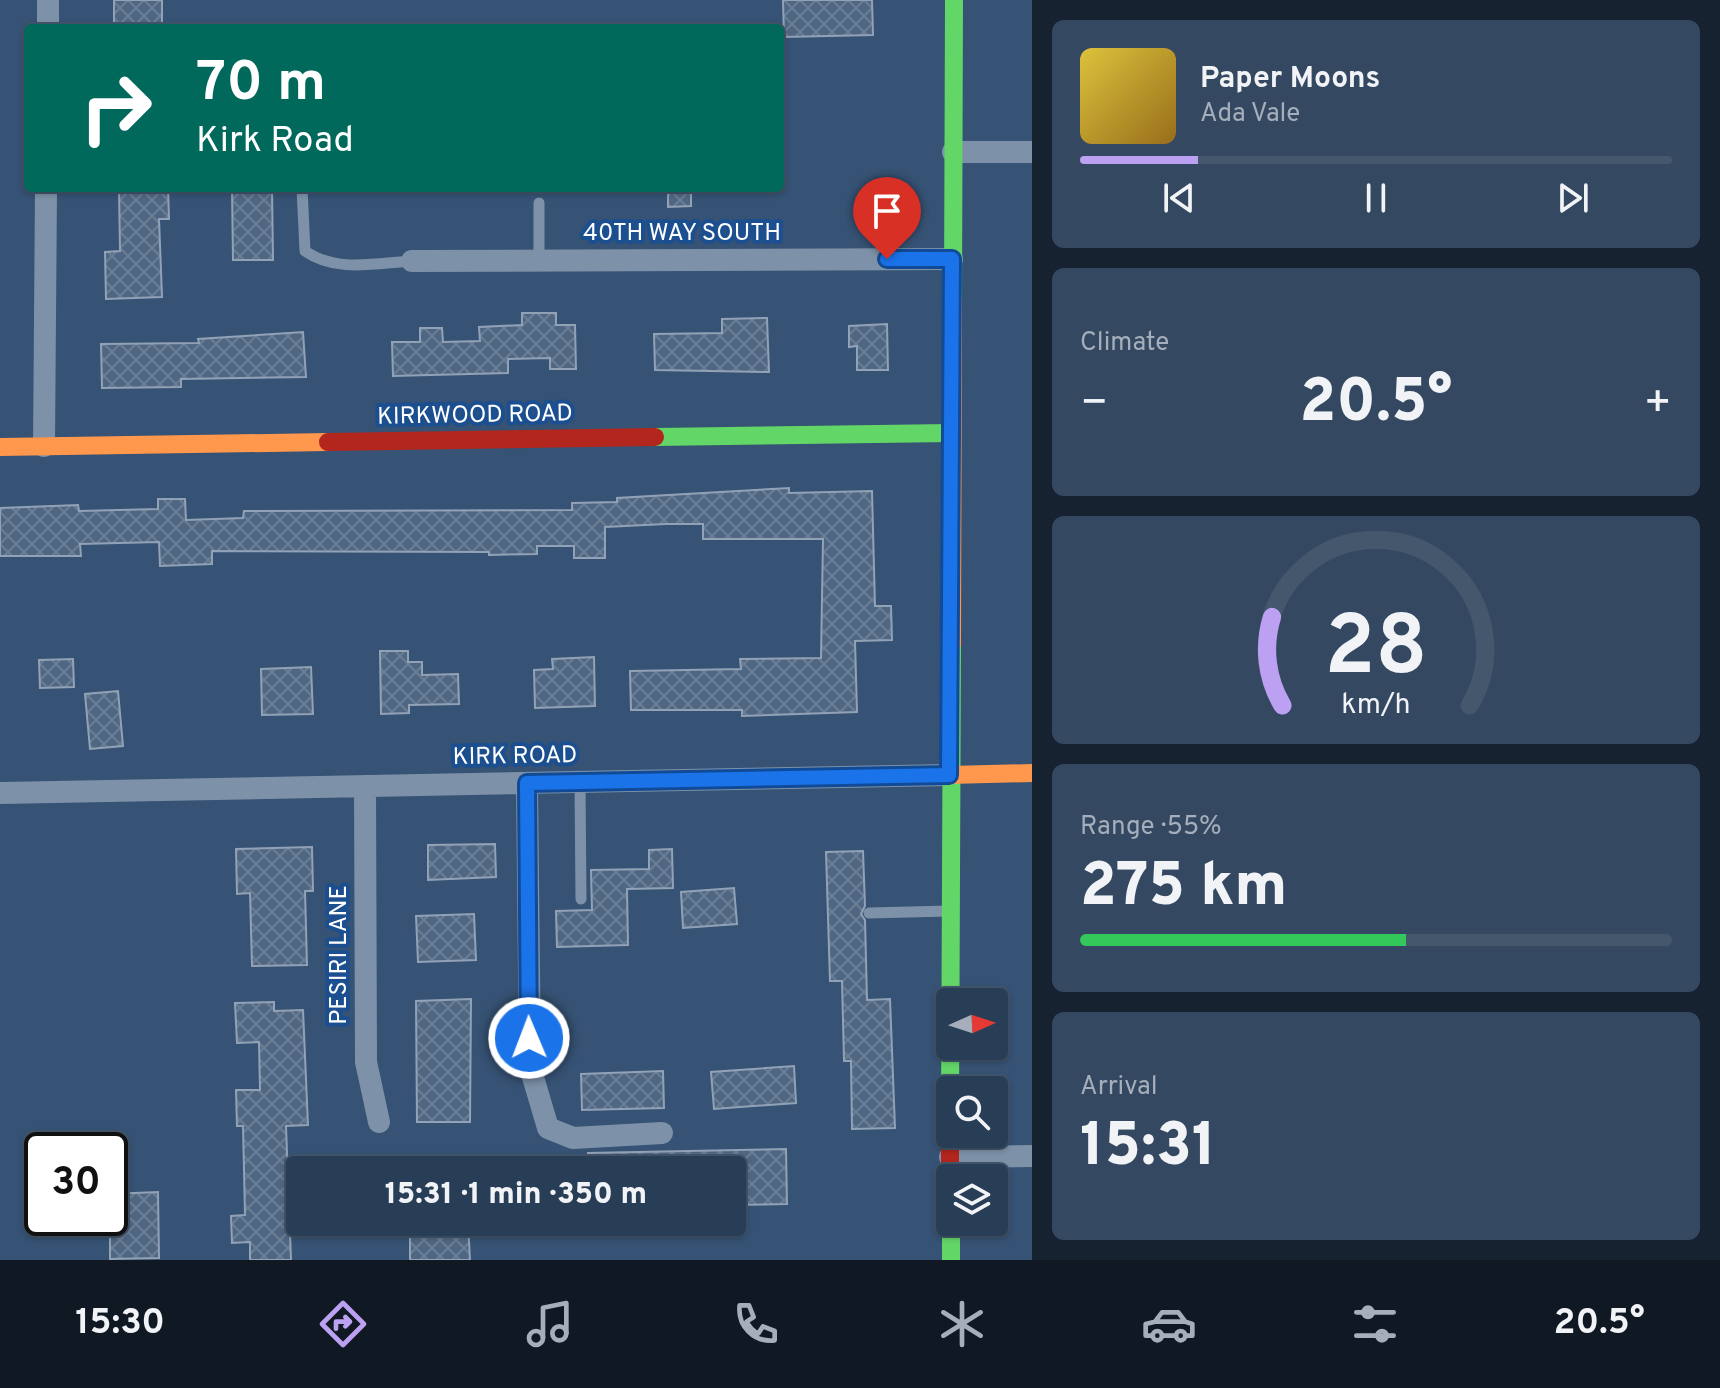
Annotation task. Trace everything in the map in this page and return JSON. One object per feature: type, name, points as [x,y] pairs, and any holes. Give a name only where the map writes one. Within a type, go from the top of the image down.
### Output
[{"type":"street","points":[[48,0],[48,24]]},
{"type":"street","points":[[950,1076],[954,0]]},
{"type":"street","points":[[953,152],[1032,152]]},
{"type":"street","points":[[44,446],[46,192]]},
{"type":"street","name":"40TH WAY SOUTH","points":[[412,261],[952,259]]},
{"type":"street","name":"KIRKWOOD ROAD","points":[[0,447],[951,433]]},
{"type":"street","name":"KIRK ROAD","points":[[0,793],[1032,773]]},
{"type":"street","points":[[527,783],[530,1067],[548,1128],[573,1138],[662,1133]]},
{"type":"street","name":"PESIRI LANE","points":[[365,786],[366,1062],[379,1122]]},
{"type":"street","points":[[977,1164],[1032,1156]]},
{"type":"street","points":[[951,1236],[951,1260]]},
{"type":"lane","points":[[302,192],[305,251],[319,261],[336,265],[412,261]]},
{"type":"lane","points":[[539,203],[539,261]]},
{"type":"lane","points":[[580,782],[581,899]]},
{"type":"lane","points":[[869,913],[949,911]]},
{"type":"building","points":[[114,0],[162,0],[162,24],[114,24]]},
{"type":"building","points":[[783,0],[872,0],[873,35],[784,37]]},
{"type":"building","points":[[119,192],[168,192],[169,219],[159,219],[162,297],[106,299],[105,252],[120,251]]},
{"type":"building","points":[[232,192],[272,192],[273,260],[233,260]]},
{"type":"building","points":[[668,192],[691,192],[691,206],[668,207]]},
{"type":"building","points":[[522,313],[556,313],[556,325],[575,325],[576,369],[550,369],[550,358],[508,359],[508,373],[393,376],[392,342],[420,342],[420,328],[442,328],[443,342],[480,341],[479,327],[522,325]]},
{"type":"building","points":[[767,318],[769,372],[655,370],[654,334],[722,333],[722,319]]},
{"type":"building","points":[[887,324],[888,370],[857,370],[857,346],[849,347],[849,326]]},
{"type":"building","points":[[303,332],[306,377],[181,379],[181,387],[102,388],[101,344],[199,343],[198,339]]},
{"type":"building","points":[[789,488],[789,493],[872,491],[875,606],[891,606],[892,640],[855,641],[857,712],[742,716],[742,710],[631,710],[630,671],[741,669],[740,659],[821,658],[823,539],[703,539],[703,524],[666,524],[605,527],[605,558],[574,558],[574,546],[537,546],[537,554],[489,555],[489,552],[212,551],[212,564],[160,566],[159,542],[80,544],[81,556],[0,556],[0,508],[78,505],[79,511],[158,509],[158,499],[185,499],[186,520],[243,518],[244,511],[572,510],[572,503],[617,502],[617,498]]},
{"type":"building","points":[[380,651],[408,651],[408,662],[422,662],[422,675],[458,674],[459,704],[409,705],[409,713],[381,714]]},
{"type":"building","points":[[594,657],[595,706],[535,708],[534,670],[553,669],[552,659]]},
{"type":"building","points":[[73,659],[74,687],[40,688],[39,660]]},
{"type":"building","points":[[311,667],[313,714],[262,715],[261,669]]},
{"type":"building","points":[[118,691],[123,746],[90,749],[85,694]]},
{"type":"building","points":[[495,844],[496,877],[428,880],[428,845]]},
{"type":"building","points":[[312,847],[313,891],[305,891],[307,965],[252,966],[250,893],[237,894],[236,849]]},
{"type":"building","points":[[672,849],[673,888],[627,889],[628,945],[557,947],[556,911],[592,910],[591,870],[649,869],[649,850]]},
{"type":"building","points":[[863,851],[865,906],[861,914],[865,920],[867,1000],[890,999],[895,1128],[852,1129],[851,1061],[844,1061],[842,981],[830,981],[826,852]]},
{"type":"building","points":[[734,888],[737,924],[683,928],[681,892]]},
{"type":"building","points":[[474,914],[476,960],[418,962],[416,916]]},
{"type":"building","points":[[471,999],[470,1122],[417,1122],[416,1001]]},
{"type":"building","points":[[274,1002],[274,1011],[303,1010],[308,1125],[286,1126],[286,1236],[290,1236],[291,1260],[250,1260],[250,1242],[232,1243],[231,1216],[245,1215],[243,1126],[237,1126],[236,1090],[260,1090],[259,1042],[237,1043],[235,1003]]},
{"type":"building","points":[[794,1066],[796,1103],[714,1109],[711,1072]]},
{"type":"building","points":[[663,1071],[664,1108],[582,1110],[581,1074]]},
{"type":"building","points":[[786,1149],[787,1204],[746,1205],[746,1156],[588,1156],[588,1153]]},
{"type":"building","points":[[158,1192],[159,1258],[110,1259],[110,1236],[128,1236],[128,1193]]},
{"type":"building","points":[[410,1236],[469,1236],[470,1260],[410,1260]]},
{"type":"traffic: fast","points":[[953,301],[954,0]]},
{"type":"traffic: fast","points":[[655,437],[951,433]]},
{"type":"traffic: fast","points":[[950,1076],[952,644]]},
{"type":"traffic: fast","points":[[951,1236],[951,1260]]},
{"type":"traffic: slow","points":[[952,644],[953,301]]},
{"type":"traffic: slow","points":[[0,447],[328,442]]},
{"type":"traffic: slow","points":[[949,775],[1032,773]]},
{"type":"traffic: jam","points":[[328,442],[655,437]]},
{"type":"traffic: jam","points":[[950,1148],[950,1164]]},
{"type":"route","points":[[529,1038],[527,783],[949,775],[952,259],[887,259]]}]
